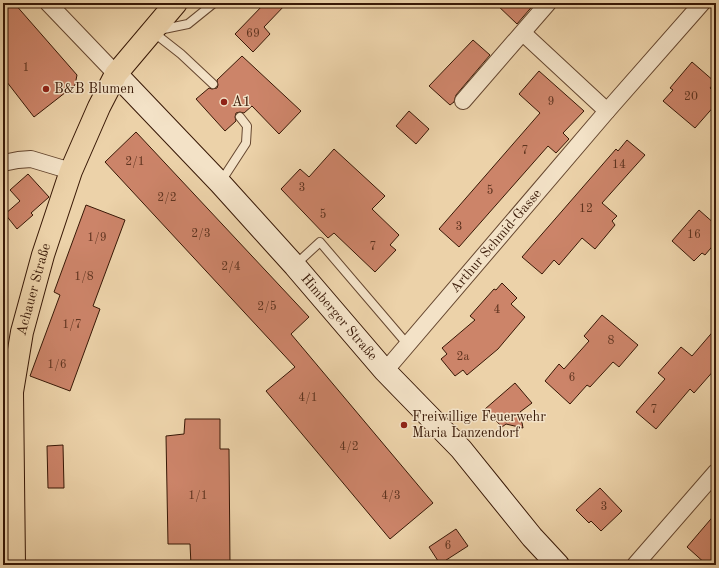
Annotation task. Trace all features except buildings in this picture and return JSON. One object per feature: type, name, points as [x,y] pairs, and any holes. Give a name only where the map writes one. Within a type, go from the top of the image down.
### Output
[{"type":"main road","name":"Achauer Straße","points":[[14,565],[12,392],[22,332],[43,255],[71,171],[99,107],[116,74],[176,3]]},
{"type":"street","points":[[48,3],[116,74]]},
{"type":"street","points":[[463,101],[548,3]]},
{"type":"street","name":"Arthur Schmid-Gasse","points":[[385,371],[607,111],[702,3]]},
{"type":"street","points":[[523,33],[607,111]]},
{"type":"street","name":"Himberger Straße","points":[[116,74],[220,183],[295,266],[385,371],[460,449],[532,537],[558,565]]},
{"type":"street","points":[[3,163],[18,160],[30,160],[71,171]]},
{"type":"street","points":[[635,565],[716,472]]},
{"type":"lane","points":[[152,31],[188,24],[214,3]]},
{"type":"lane","points":[[152,31],[181,54],[213,84]]},
{"type":"lane","points":[[220,183],[246,143],[247,126],[240,117]]},
{"type":"lane","points":[[295,266],[320,242],[408,345]]},
{"type":"place","name":"B&B Blumen","points":[[46,89]]},
{"type":"place","name":"A1","points":[[224,102]]},
{"type":"place","name":"Freiwillige Feuerwehr Maria Lanzendorf","points":[[404,425]]}]
